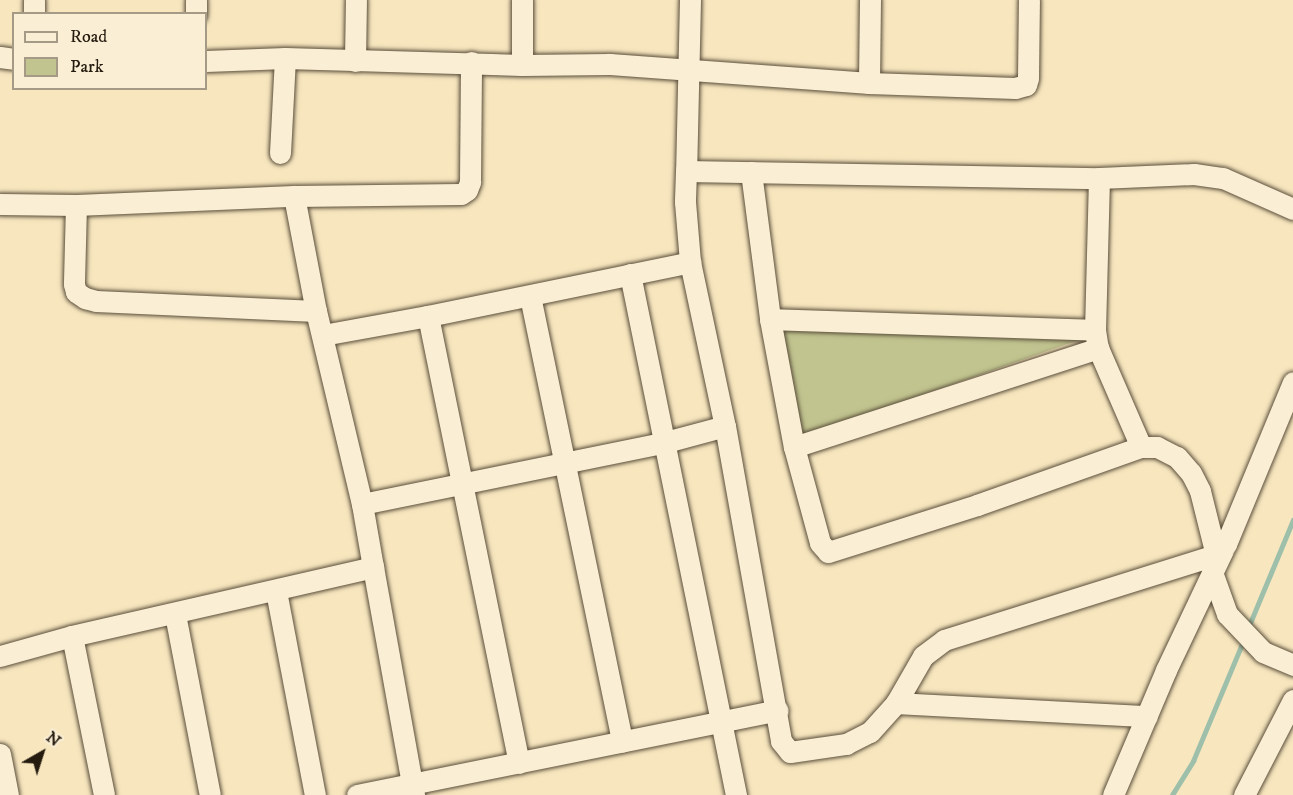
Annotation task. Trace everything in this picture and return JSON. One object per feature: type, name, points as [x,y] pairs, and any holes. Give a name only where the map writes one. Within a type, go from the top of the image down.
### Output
[{"type":"street","points":[[355,61],[356,0]]},
{"type":"street","points":[[522,0],[522,65]]},
{"type":"street","points":[[690,0],[685,202],[690,262],[725,426],[784,747],[790,752],[802,752],[859,740],[884,719],[923,656],[944,640],[1217,559]]},
{"type":"street","points":[[869,83],[870,0]]},
{"type":"street","points":[[207,61],[285,58],[522,65],[610,64],[869,83],[1022,87],[1028,78],[1029,0]]},
{"type":"street","points":[[280,153],[285,58]]},
{"type":"street","points":[[0,204],[76,205],[294,196],[453,195],[467,190],[470,182],[471,62]]},
{"type":"street","points":[[686,171],[1100,178],[1194,174],[1223,178],[1293,209]]},
{"type":"street","points":[[751,172],[770,319],[794,447],[820,543],[828,552],[977,505],[1141,447],[1157,447],[1177,457],[1191,473],[1200,491],[1217,559],[1227,614],[1263,652],[1293,665]]},
{"type":"street","points":[[1100,178],[1097,339],[1141,447]]},
{"type":"street","points":[[294,196],[316,311],[362,504],[413,790]]},
{"type":"street","points":[[76,205],[74,284],[76,292],[85,298],[96,302],[316,311]]},
{"type":"street","points":[[323,335],[530,296],[690,262]]},
{"type":"street","points":[[630,274],[662,443],[736,795]]},
{"type":"street","points":[[530,296],[622,742]]},
{"type":"street","points":[[428,316],[519,762]]},
{"type":"street","points":[[770,319],[1097,339]]},
{"type":"street","points":[[794,447],[1097,339]]},
{"type":"street","points":[[1113,795],[1293,382]]},
{"type":"street","points":[[362,504],[662,443],[725,426]]},
{"type":"street","points":[[0,656],[72,636],[373,567]]},
{"type":"street","points":[[276,591],[315,795]]},
{"type":"street","points":[[175,614],[210,795]]},
{"type":"street","points":[[72,636],[104,795]]},
{"type":"street","points":[[1244,795],[1293,700]]},
{"type":"street","points":[[896,703],[1148,716]]},
{"type":"street","points":[[357,795],[413,790],[519,762],[778,710]]},
{"type":"street","points":[[0,754],[8,795]]},
{"type":"green space","points":[[779,327],[1087,337],[800,438]]},
{"type":"waterway","points":[[1248,628],[1293,520]]},
{"type":"waterway","points":[[1172,795],[1193,761],[1244,639]]}]
